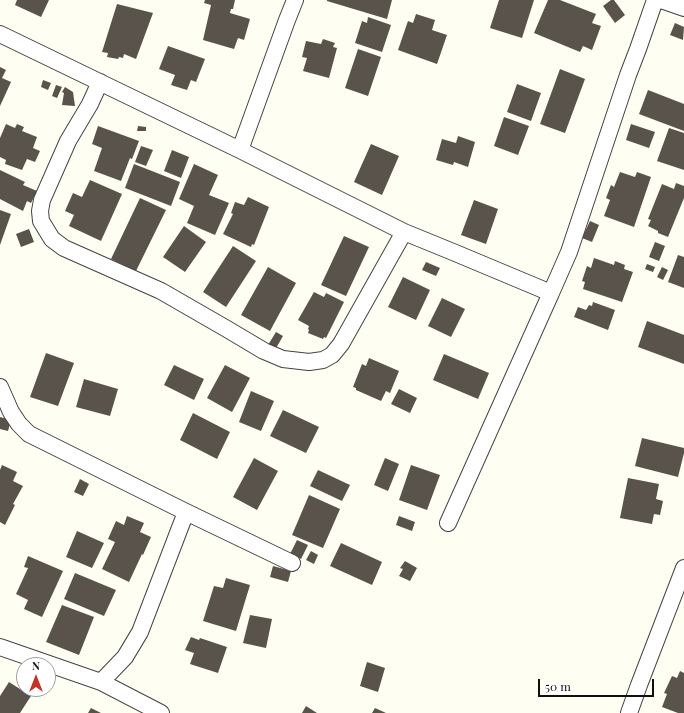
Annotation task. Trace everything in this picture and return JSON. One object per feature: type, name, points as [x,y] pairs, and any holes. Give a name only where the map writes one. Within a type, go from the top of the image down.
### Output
[{"type":"street","points":[[240,150],[295,0]]},
{"type":"street","points":[[448,523],[569,252],[628,75],[655,0]]},
{"type":"street","points":[[661,0],[684,8]]},
{"type":"street","points":[[0,34],[240,150],[404,232],[551,293]]},
{"type":"street","points":[[100,82],[90,104],[68,141],[42,200],[40,211],[41,222],[52,239],[64,248],[161,291],[264,351],[284,359],[309,362],[323,360],[332,355],[341,344],[404,232]]},
{"type":"street","points":[[0,387],[19,424],[29,434],[292,563]]},
{"type":"street","points":[[101,682],[125,657],[140,632],[186,512]]},
{"type":"street","points":[[630,713],[639,685],[684,568]]},
{"type":"street","points":[[0,647],[101,682],[160,713]]},
{"type":"building","points":[[17,0],[49,0],[41,17],[15,5]]},
{"type":"building","points":[[205,0],[235,0],[233,9],[231,9],[230,13],[250,19],[244,40],[238,38],[234,49],[203,40],[211,5],[204,3]]},
{"type":"building","points":[[327,0],[392,0],[387,19]]},
{"type":"building","points":[[499,0],[534,0],[522,38],[490,28]]},
{"type":"building","points":[[548,0],[560,0],[596,14],[592,23],[601,26],[592,50],[583,46],[580,52],[534,33]]},
{"type":"building","points":[[611,0],[614,0],[625,15],[615,23],[603,6]]},
{"type":"building","points":[[117,4],[153,13],[136,59],[124,54],[123,58],[119,57],[118,59],[107,57],[108,53],[102,52]]},
{"type":"building","points":[[416,14],[435,20],[432,30],[447,35],[437,64],[398,50],[408,21],[413,23]]},
{"type":"building","points":[[368,17],[391,25],[382,52],[355,43],[362,21],[367,23]]},
{"type":"building","points":[[675,23],[684,27],[683,40],[670,35]]},
{"type":"building","points":[[323,39],[335,43],[333,47],[337,48],[329,78],[303,71],[307,58],[302,57],[306,41],[321,44]]},
{"type":"building","points":[[168,46],[205,59],[196,82],[191,80],[187,90],[171,85],[175,75],[159,69]]},
{"type":"building","points":[[358,49],[381,57],[368,96],[345,88]]},
{"type":"building","points":[[0,67],[6,70],[2,78],[11,82],[0,106]]},
{"type":"building","points":[[560,69],[585,79],[565,133],[540,124]]},
{"type":"building","points":[[43,80],[51,83],[48,90],[41,87]]},
{"type":"building","points":[[517,84],[541,93],[531,121],[507,112]]},
{"type":"building","points":[[56,85],[62,87],[57,98],[52,96]]},
{"type":"building","points":[[65,87],[73,92],[75,106],[62,105],[64,93],[62,92]]},
{"type":"building","points":[[648,90],[684,104],[684,131],[639,114]]},
{"type":"building","points":[[504,117],[529,126],[518,155],[494,146]]},
{"type":"building","points":[[6,124],[15,128],[17,124],[24,127],[22,131],[37,137],[33,148],[40,151],[35,162],[27,159],[22,170],[5,164],[6,160],[0,157],[0,138]]},
{"type":"building","points":[[631,124],[655,132],[649,148],[626,140]]},
{"type":"building","points":[[98,126],[139,141],[132,159],[130,158],[121,181],[94,171],[102,148],[92,144]]},
{"type":"building","points":[[138,126],[146,127],[146,131],[137,131]]},
{"type":"building","points":[[669,128],[684,133],[684,170],[657,161]]},
{"type":"building","points":[[458,136],[475,142],[468,167],[454,162],[453,165],[436,160],[442,139],[456,143]]},
{"type":"building","points":[[371,144],[399,156],[382,195],[354,182]]},
{"type":"building","points":[[141,146],[153,150],[146,166],[135,162]]},
{"type":"building","points":[[172,150],[189,157],[181,178],[164,171]]},
{"type":"building","points":[[134,164],[180,182],[171,206],[125,188]]},
{"type":"building","points":[[194,164],[218,175],[209,195],[229,203],[215,235],[187,223],[194,206],[179,199]]},
{"type":"building","points":[[0,170],[25,182],[23,185],[37,191],[31,203],[27,201],[23,211],[0,199]]},
{"type":"building","points":[[620,172],[635,177],[637,172],[651,177],[634,227],[604,216],[610,200],[606,198],[611,185],[614,187]]},
{"type":"building","points":[[90,180],[122,194],[101,241],[69,226],[74,215],[65,211],[73,193],[82,197]]},
{"type":"building","points":[[676,183],[684,186],[684,198],[668,237],[658,233],[658,231],[648,226],[651,220],[648,219],[662,184],[674,189]]},
{"type":"building","points":[[248,197],[269,207],[254,245],[252,244],[251,247],[223,234],[233,214],[231,213],[235,202],[244,205]]},
{"type":"building","points":[[140,198],[166,210],[136,271],[111,259]]},
{"type":"building","points":[[474,200],[498,209],[486,244],[461,235]]},
{"type":"building","points":[[0,210],[11,214],[0,245]]},
{"type":"building","points":[[590,221],[599,225],[592,242],[582,238]]},
{"type":"building","points":[[184,226],[206,242],[185,272],[163,257]]},
{"type":"building","points":[[29,229],[34,242],[21,247],[16,234]]},
{"type":"building","points":[[344,236],[369,247],[346,296],[321,285]]},
{"type":"building","points":[[655,242],[665,246],[659,261],[649,257]]},
{"type":"building","points":[[233,246],[256,261],[226,307],[203,292]]},
{"type":"building","points":[[678,255],[684,257],[684,288],[668,282]]},
{"type":"building","points":[[594,258],[614,265],[615,261],[625,265],[624,269],[633,272],[622,302],[583,289],[585,282],[582,281],[587,266],[591,268]]},
{"type":"building","points":[[426,262],[440,268],[436,276],[422,270]]},
{"type":"building","points":[[647,264],[655,267],[653,272],[645,269]]},
{"type":"building","points":[[268,267],[296,283],[270,331],[241,315]]},
{"type":"building","points":[[662,267],[668,270],[663,280],[657,277]]},
{"type":"building","points":[[403,277],[430,290],[416,320],[388,307]]},
{"type":"building","points":[[314,292],[324,297],[326,293],[344,302],[326,338],[324,337],[323,339],[308,333],[309,326],[298,320]]},
{"type":"building","points":[[442,298],[465,309],[451,337],[428,326]]},
{"type":"building","points":[[593,302],[615,310],[608,330],[574,317],[578,307],[586,310],[589,305],[592,306]]},
{"type":"building","points":[[647,321],[684,335],[684,364],[638,347]]},
{"type":"building","points":[[276,332],[283,336],[275,350],[268,345]]},
{"type":"building","points":[[46,353],[74,363],[58,406],[30,397]]},
{"type":"building","points":[[444,354],[489,373],[478,399],[433,380]]},
{"type":"building","points":[[369,358],[399,371],[390,393],[386,391],[381,401],[356,390],[356,388],[353,387],[362,364],[366,366]]},
{"type":"building","points":[[174,365],[204,379],[194,400],[164,385]]},
{"type":"building","points":[[225,365],[250,378],[232,412],[207,398]]},
{"type":"building","points":[[84,379],[118,389],[110,416],[76,407]]},
{"type":"building","points":[[399,389],[417,398],[410,413],[391,404]]},
{"type":"building","points":[[251,391],[274,401],[261,431],[239,422]]},
{"type":"building","points":[[283,410],[319,427],[306,453],[270,436]]},
{"type":"building","points":[[193,413],[230,432],[217,459],[180,440]]},
{"type":"building","points":[[0,417],[11,420],[8,431],[0,429]]},
{"type":"building","points":[[642,438],[684,448],[678,477],[635,466]]},
{"type":"building","points":[[254,458],[278,471],[257,510],[233,497]]},
{"type":"building","points":[[385,458],[399,464],[388,491],[374,485]]},
{"type":"building","points":[[2,465],[17,472],[13,481],[23,486],[13,504],[15,505],[5,525],[0,522],[0,470]]},
{"type":"building","points":[[411,465],[440,475],[427,510],[399,500]]},
{"type":"building","points":[[318,470],[350,485],[342,501],[310,486]]},
{"type":"building","points":[[628,478],[659,484],[656,499],[663,501],[660,515],[654,514],[652,524],[620,518]]},
{"type":"building","points":[[80,479],[89,484],[83,496],[74,492]]},
{"type":"building","points":[[309,495],[340,509],[323,548],[292,535]]},
{"type":"building","points":[[127,516],[144,523],[140,532],[151,537],[129,582],[102,569],[115,542],[108,539],[116,521],[124,525]]},
{"type":"building","points":[[399,516],[415,522],[412,531],[396,525]]},
{"type":"building","points":[[77,531],[104,543],[92,568],[66,557]]},
{"type":"building","points":[[297,540],[308,545],[301,559],[290,554]]},
{"type":"building","points":[[341,543],[382,562],[372,585],[330,566]]},
{"type":"building","points":[[311,551],[318,555],[314,564],[306,560]]},
{"type":"building","points":[[28,556],[63,571],[42,617],[24,609],[28,600],[16,594],[28,568],[24,567]]},
{"type":"building","points":[[405,561],[417,568],[410,581],[399,576],[403,569],[400,568]]},
{"type":"building","points":[[273,566],[291,571],[288,582],[270,577]]},
{"type":"building","points":[[75,573],[116,590],[104,616],[64,599]]},
{"type":"building","points":[[226,578],[250,585],[236,631],[203,621],[214,586],[223,588]]},
{"type":"building","points":[[62,605],[94,617],[79,655],[46,642]]},
{"type":"building","points":[[250,615],[272,619],[266,648],[243,643]]},
{"type":"building","points":[[191,637],[199,640],[200,638],[227,647],[218,673],[190,664],[194,653],[185,650]]},
{"type":"building","points":[[367,662],[385,668],[378,692],[360,686]]},
{"type":"building","points":[[680,671],[684,673],[684,713],[678,713],[662,707],[667,694],[664,693],[672,676],[677,678]]},
{"type":"building","points":[[9,682],[16,686],[16,697],[30,697],[20,713],[0,713],[0,696]]},
{"type":"building","points":[[306,706],[317,713],[302,713]]},
{"type":"building","points":[[91,708],[101,713],[88,713]]},
{"type":"building","points":[[375,708],[386,713],[372,713]]}]
